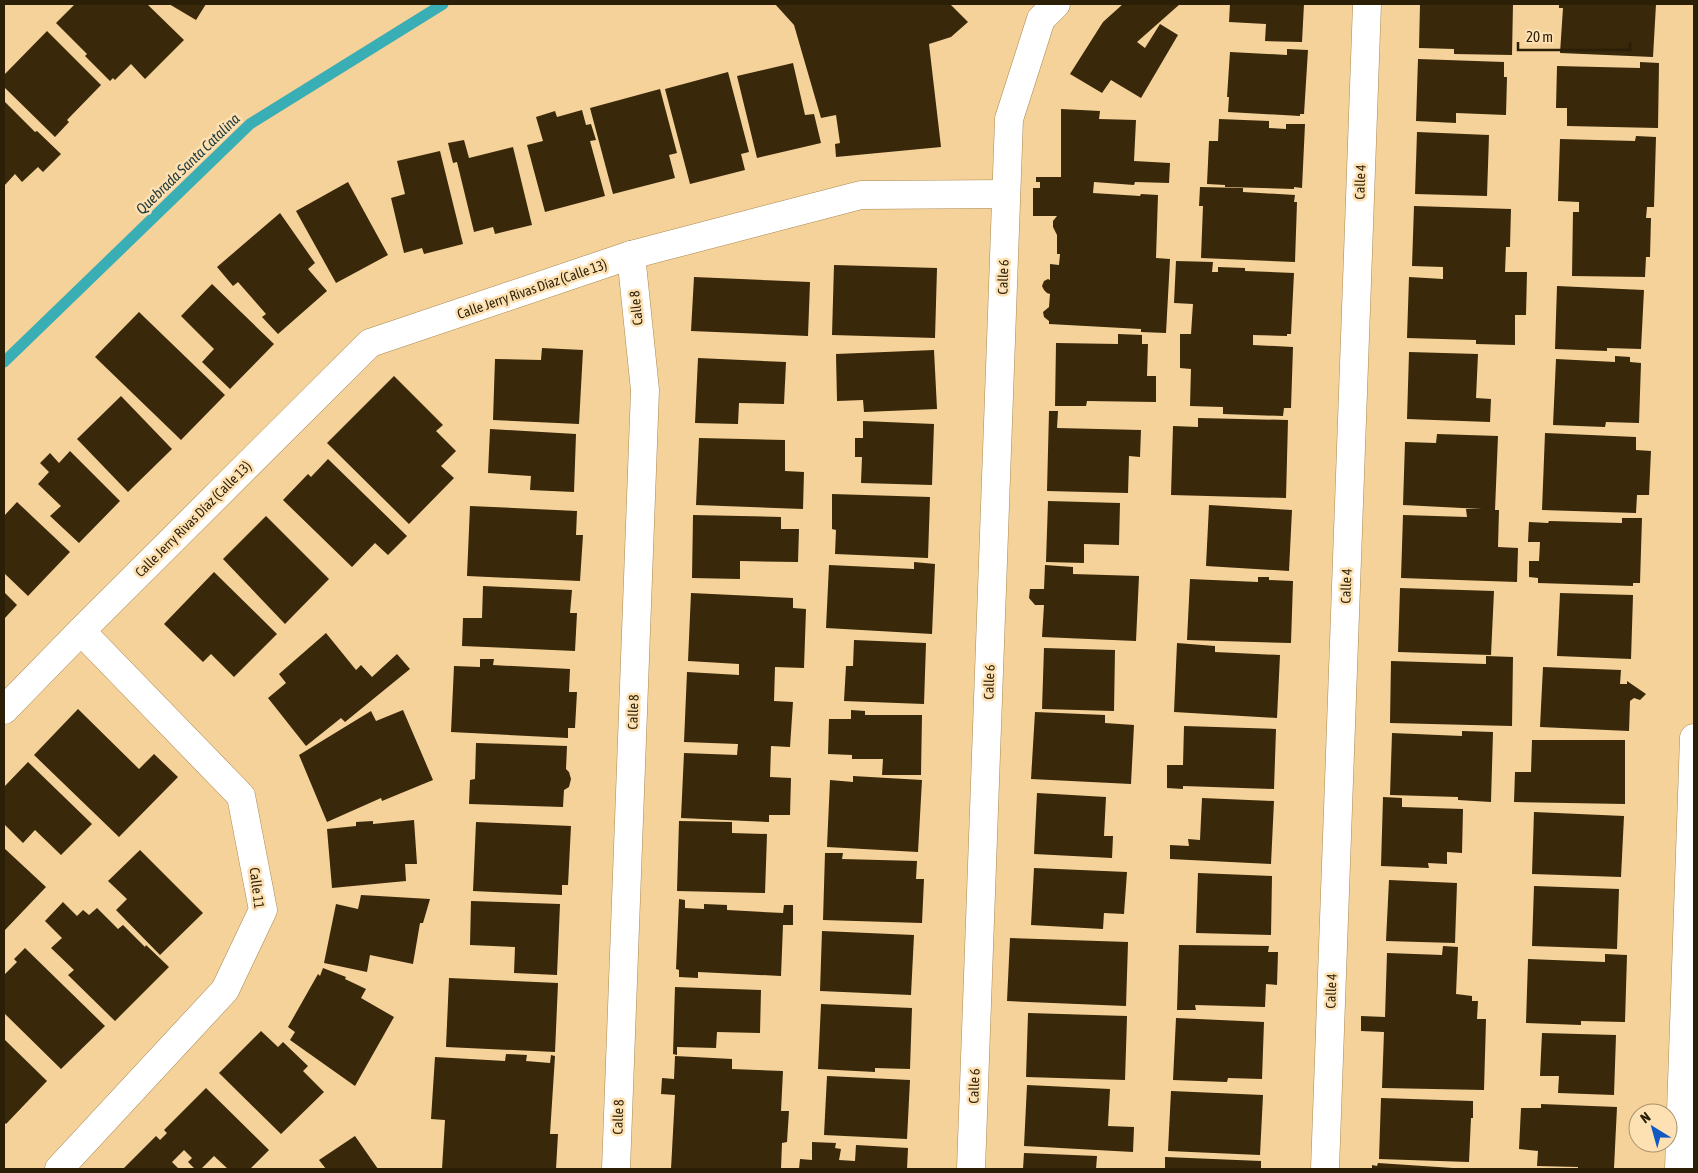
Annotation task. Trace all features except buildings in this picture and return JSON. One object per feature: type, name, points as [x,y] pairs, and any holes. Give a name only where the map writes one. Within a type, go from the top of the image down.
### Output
[{"type":"street","name":"Calle 4","points":[[1325,1169],[1367,4]]},
{"type":"street","points":[[1006,194],[1009,119],[1041,9]]},
{"type":"street","name":"Calle Jerry Rivas Díaz (Calle 13)","points":[[4,710],[370,343],[631,255],[861,195],[1006,194]]},
{"type":"street","name":"Calle 6","points":[[971,1169],[1006,194]]},
{"type":"street","name":"Calle 8","points":[[616,1169],[645,390],[631,255]]},
{"type":"street","name":"Calle 11","points":[[58,1169],[225,990],[263,910],[241,796],[81,631]]},
{"type":"street","points":[[1680,1169],[1694,738]]},
{"type":"waterway","name":"Quebrada Santa Catalina","points":[[4,362],[250,124],[443,4]]}]
